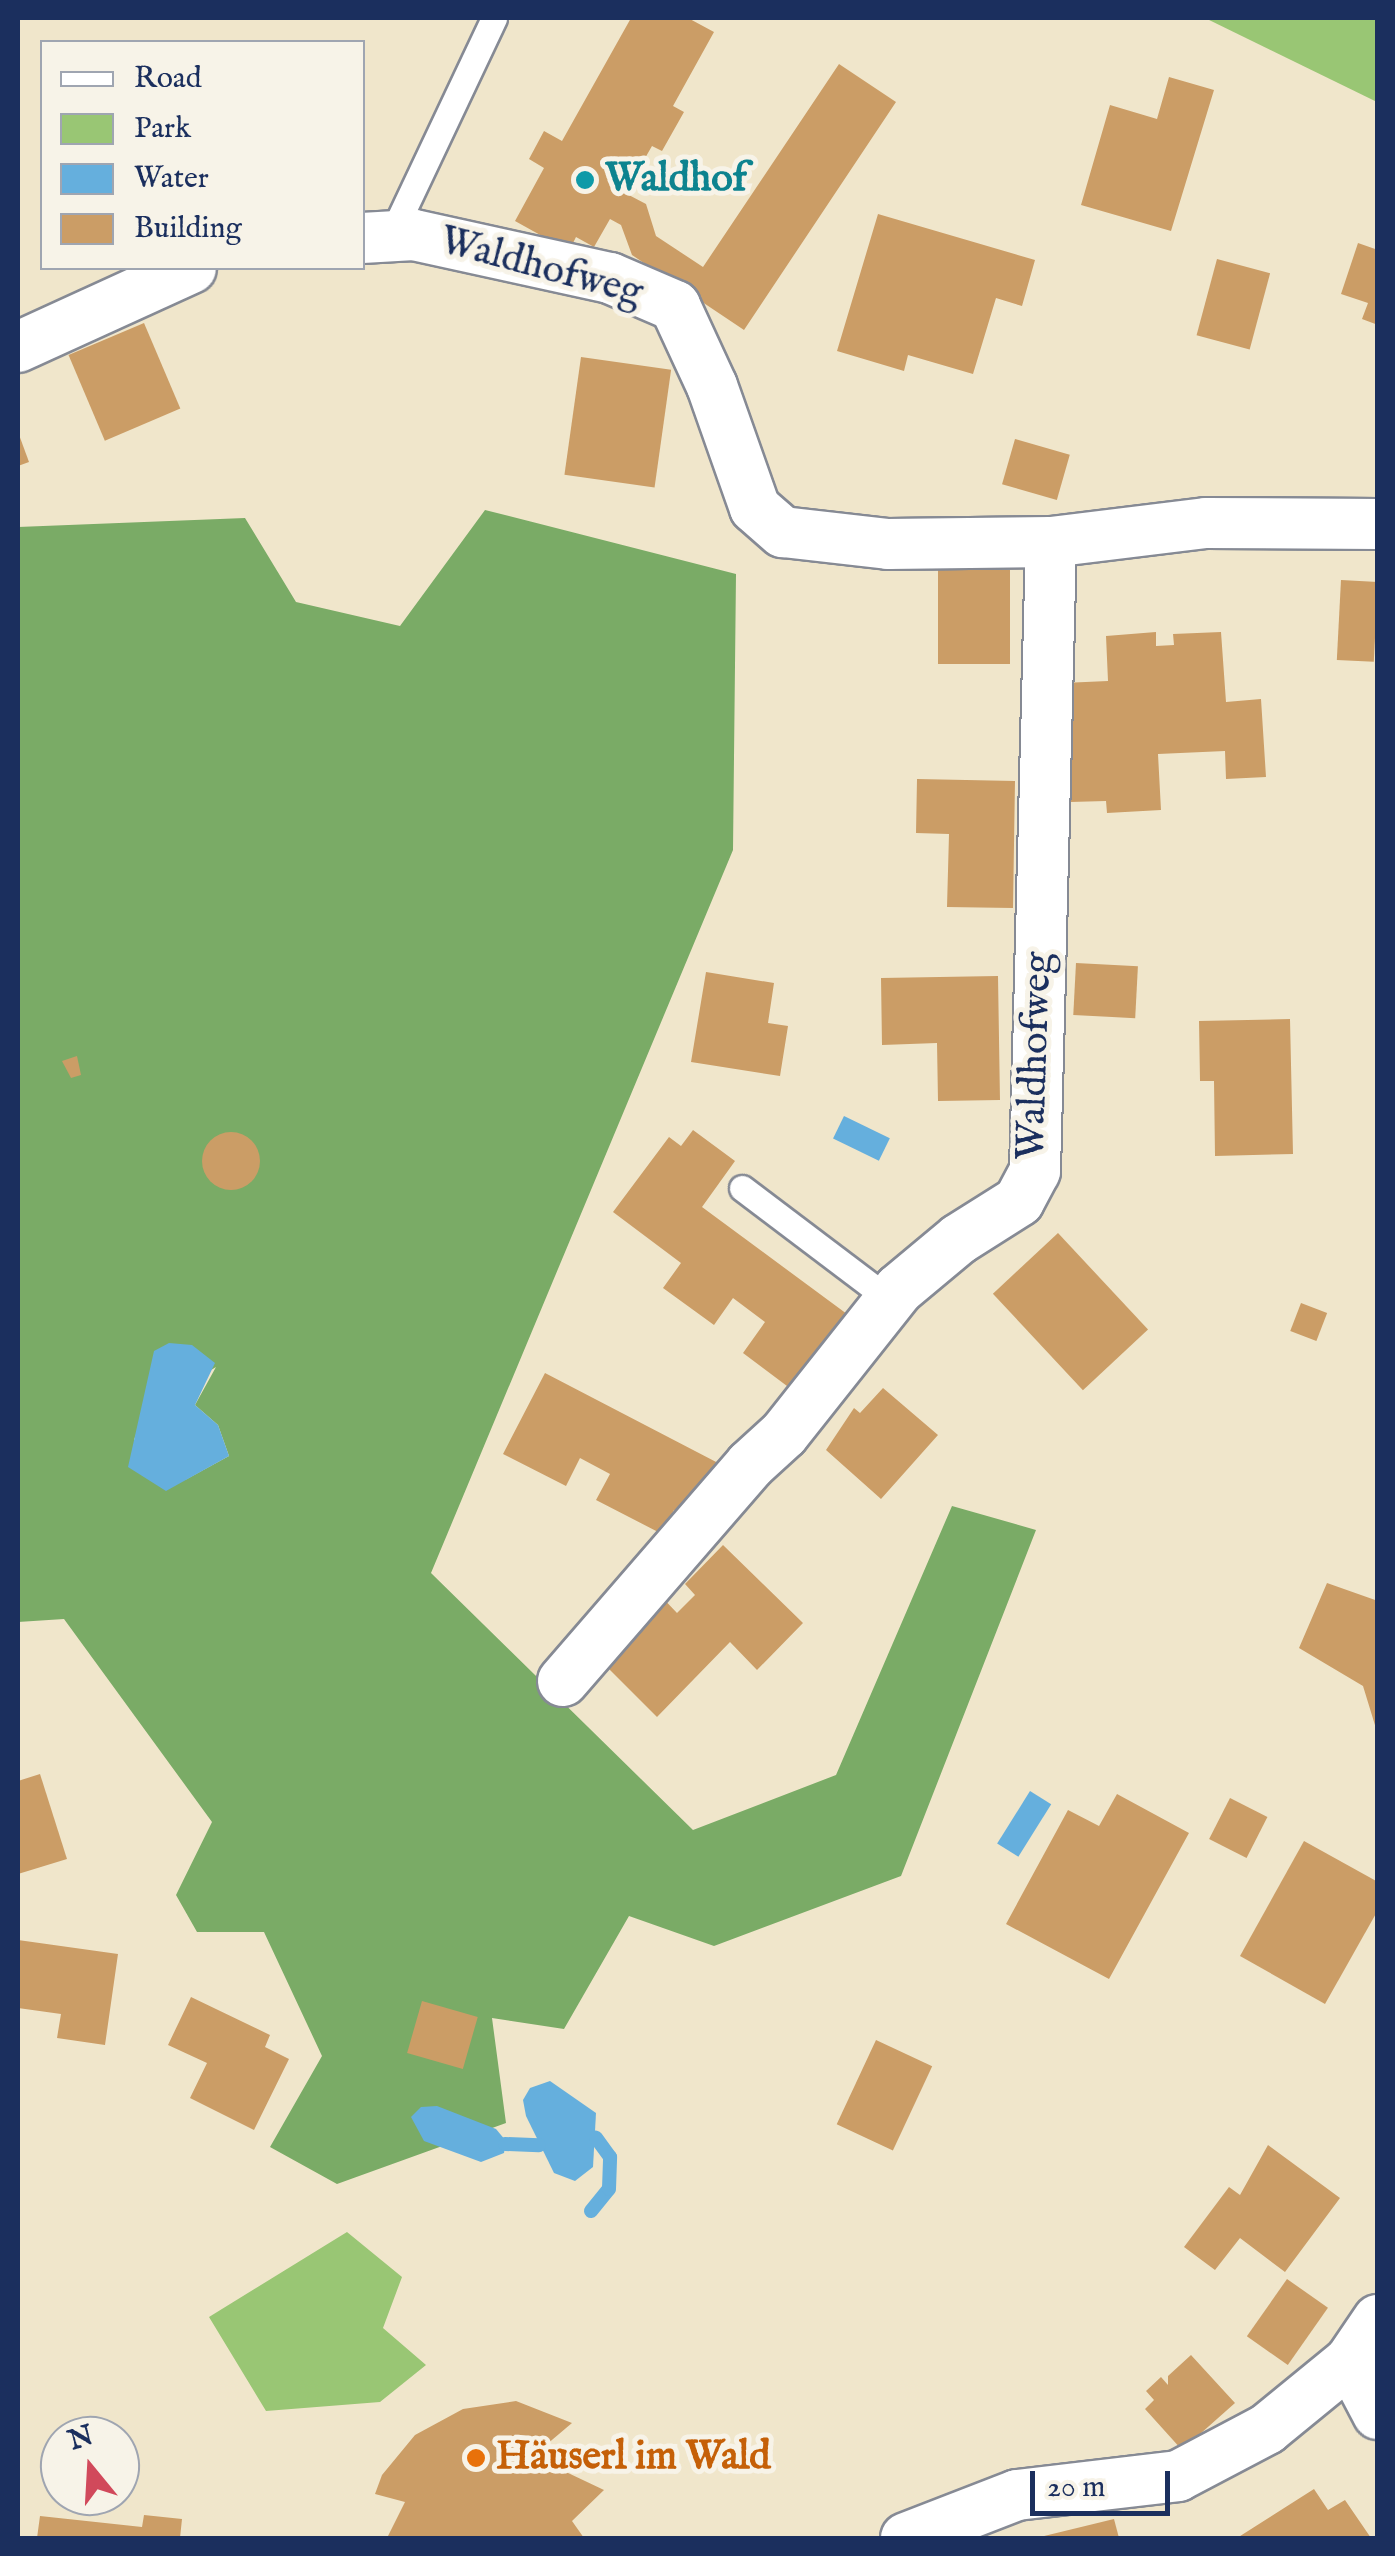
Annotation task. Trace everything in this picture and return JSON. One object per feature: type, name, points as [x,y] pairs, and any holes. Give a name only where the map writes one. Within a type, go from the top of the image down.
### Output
[{"type":"street","name":"Waldhofweg","points":[[377,237],[414,234],[610,278],[675,306],[712,386],[755,508],[783,532],[888,544],[1051,542],[1206,523],[1378,524]]},
{"type":"street","points":[[18,346],[187,270]]},
{"type":"street","name":"Waldhofweg","points":[[563,1681],[784,1434],[890,1300],[959,1239],[1020,1201],[1036,1172],[1051,542]]},
{"type":"street","points":[[906,2538],[1017,2495],[1178,2476],[1268,2430],[1350,2361],[1378,2320]]},
{"type":"street","points":[[1350,2361],[1378,2414]]},
{"type":"lane","points":[[377,237],[494,18]]},
{"type":"lane","points":[[742,1188],[890,1300]]},
{"type":"green space","points":[[1205,18],[1377,18],[1377,102]]},
{"type":"green space","points":[[485,510],[736,574],[733,850],[431,1573],[693,1830],[836,1775],[952,1506],[1036,1530],[901,1876],[714,1946],[629,1916],[564,2029],[492,2018],[506,2123],[337,2184],[270,2147],[322,2056],[264,1932],[197,1932],[176,1895],[212,1822],[64,1619],[18,1622],[18,527],[245,518],[296,602],[400,626]],"holes":[[[216,1367],[195,1405],[218,1425],[229,1456],[185,1480],[134,1440],[144,1412]]]},
{"type":"green space","points":[[347,2232],[402,2277],[383,2328],[426,2365],[380,2402],[266,2411],[209,2317]]},
{"type":"water","points":[[844,1116],[890,1138],[879,1161],[833,1138]]},
{"type":"water","points":[[169,1343],[192,1345],[215,1363],[195,1405],[218,1425],[229,1456],[166,1491],[128,1467],[154,1351]]},
{"type":"water","points":[[1030,1791],[1051,1804],[1018,1857],[997,1844]]},
{"type":"water","points":[[550,2081],[596,2113],[593,2167],[575,2181],[554,2173],[526,2116],[523,2100],[530,2088]]},
{"type":"water","points":[[437,2106],[496,2129],[506,2141],[504,2153],[481,2162],[424,2141],[411,2117],[421,2107]]},
{"type":"building","name":"Waldhof","points":[[631,18],[688,18],[714,32],[673,106],[684,112],[662,151],[652,146],[625,193],[646,204],[656,236],[703,267],[839,64],[896,102],[744,330],[632,255],[621,225],[610,219],[594,247],[576,237],[569,251],[515,221],[544,168],[529,159],[544,131],[562,141]]},
{"type":"building","points":[[1169,77],[1214,90],[1171,231],[1081,205],[1110,105],[1157,119]]},
{"type":"building","points":[[878,214],[1035,260],[1022,306],[996,298],[973,374],[908,355],[904,371],[837,351]]},
{"type":"building","points":[[1358,243],[1378,250],[1378,325],[1362,319],[1368,303],[1341,294]]},
{"type":"building","points":[[1217,259],[1270,273],[1250,350],[1197,335]]},
{"type":"building","points":[[144,323],[180,409],[105,441],[69,355]]},
{"type":"building","points":[[581,357],[671,370],[655,488],[564,475]]},
{"type":"building","points":[[18,432],[29,462],[18,466]]},
{"type":"building","points":[[1015,439],[1070,455],[1057,500],[1002,484]]},
{"type":"building","points":[[938,570],[1010,570],[1010,664],[938,664]]},
{"type":"building","points":[[1341,580],[1378,582],[1374,662],[1337,660]]},
{"type":"building","points":[[1156,632],[1156,646],[1174,645],[1173,634],[1221,632],[1226,702],[1261,699],[1266,777],[1226,779],[1225,751],[1158,754],[1161,810],[1107,813],[1106,801],[1070,802],[1063,683],[1108,681],[1106,636]]},
{"type":"building","points":[[917,779],[1015,781],[1013,908],[947,907],[949,834],[916,833]]},
{"type":"building","points":[[1076,963],[1138,966],[1135,1018],[1073,1015]]},
{"type":"building","points":[[706,972],[774,983],[768,1023],[788,1026],[780,1076],[691,1062]]},
{"type":"building","points":[[998,976],[1000,1100],[938,1101],[937,1043],[882,1045],[881,978]]},
{"type":"building","points":[[1290,1019],[1293,1154],[1215,1156],[1214,1081],[1200,1081],[1199,1021]]},
{"type":"building","points":[[77,1056],[81,1075],[71,1078],[62,1061]]},
{"type":"building","points":[[693,1130],[735,1161],[702,1207],[851,1317],[795,1392],[743,1353],[765,1322],[733,1298],[714,1325],[663,1288],[681,1263],[613,1212],[669,1137],[681,1146]]},
{"type":"building","points":[[231,1132],[252,1140],[260,1161],[252,1182],[231,1190],[210,1182],[202,1161],[210,1140]]},
{"type":"building","points":[[1058,1233],[1148,1330],[1083,1390],[993,1294]]},
{"type":"building","points":[[1301,1303],[1327,1313],[1316,1341],[1290,1331]]},
{"type":"building","points":[[545,1373],[720,1464],[691,1520],[674,1510],[662,1534],[596,1500],[610,1474],[580,1458],[566,1486],[503,1454]]},
{"type":"building","points":[[883,1388],[938,1435],[881,1499],[826,1450],[854,1408],[860,1413]]},
{"type":"building","points":[[723,1545],[803,1623],[757,1670],[730,1642],[657,1717],[595,1655],[657,1592],[677,1613],[695,1595],[685,1584]]},
{"type":"building","points":[[1327,1583],[1378,1601],[1378,1735],[1363,1686],[1299,1648]]},
{"type":"building","points":[[40,1774],[67,1859],[18,1874],[18,1781]]},
{"type":"building","points":[[1117,1794],[1189,1833],[1109,1979],[1006,1924],[1068,1810],[1099,1826]]},
{"type":"building","points":[[1230,1798],[1267,1817],[1247,1858],[1209,1839]]},
{"type":"building","points":[[1304,1841],[1378,1882],[1378,1910],[1325,2004],[1240,1956]]},
{"type":"building","points":[[18,1940],[118,1954],[105,2045],[57,2038],[61,2014],[18,2008]]},
{"type":"building","points":[[191,1997],[270,2035],[265,2047],[289,2059],[254,2130],[190,2098],[207,2063],[168,2045]]},
{"type":"building","points":[[422,2001],[478,2017],[463,2069],[407,2053]]},
{"type":"building","points":[[876,2040],[932,2066],[893,2150],[837,2124]]},
{"type":"building","points":[[1268,2145],[1340,2198],[1285,2272],[1240,2238],[1215,2270],[1184,2247],[1229,2187],[1240,2195]]},
{"type":"building","points":[[1287,2279],[1328,2308],[1288,2365],[1247,2336]]},
{"type":"building","points":[[1191,2355],[1235,2403],[1182,2450],[1145,2409],[1154,2400],[1146,2391],[1161,2377],[1168,2385],[1168,2376]]},
{"type":"building","name":"Häuserl im Wald","points":[[516,2401],[572,2423],[546,2445],[566,2472],[604,2490],[572,2521],[584,2538],[387,2538],[405,2502],[375,2494],[382,2475],[415,2435],[463,2409]]},
{"type":"building","points":[[1314,2489],[1328,2510],[1345,2500],[1371,2538],[1237,2538]]},
{"type":"building","points":[[144,2515],[182,2519],[180,2538],[37,2538],[40,2516],[142,2527]]},
{"type":"building","points":[[1114,2519],[1119,2538],[1040,2538],[1040,2537]]},
{"type":"waterway","points":[[591,2211],[609,2189],[610,2157],[596,2138]]},
{"type":"waterway","points":[[505,2144],[539,2145]]},
{"type":"place","name":"Waldhof","points":[[585,180]]},
{"type":"place","name":"Häuserl im Wald","points":[[476,2458]]}]
